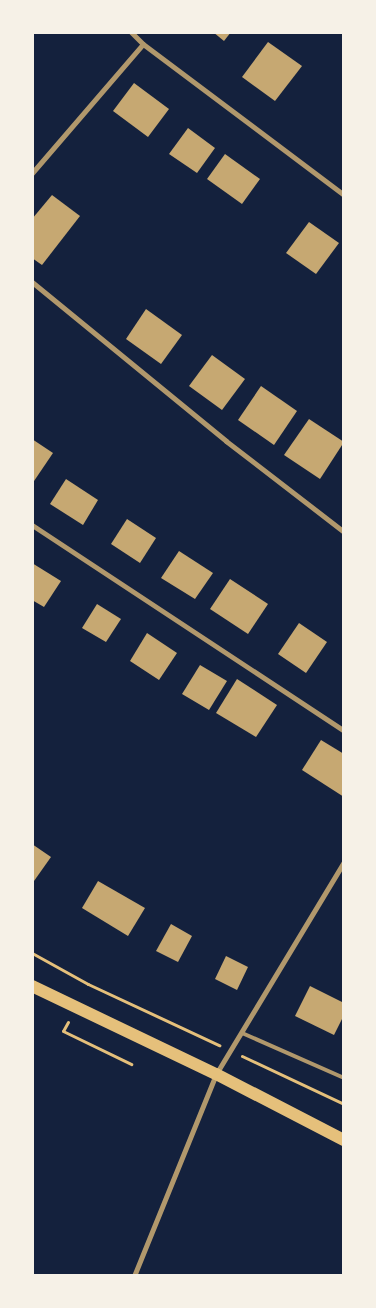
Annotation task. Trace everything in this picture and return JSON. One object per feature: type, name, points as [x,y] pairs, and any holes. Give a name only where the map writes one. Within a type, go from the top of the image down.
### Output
[{"type":"main road","points":[[32,986],[216,1074],[344,1140]]},
{"type":"street","points":[[131,32],[143,44],[344,195]]},
{"type":"street","points":[[32,173],[143,44]]},
{"type":"street","points":[[32,282],[226,441],[344,532]]},
{"type":"street","points":[[32,525],[344,731]]},
{"type":"street","points":[[134,1276],[216,1074],[344,862]]},
{"type":"lane","points":[[242,1033],[344,1078]]},
{"type":"path","points":[[32,953],[88,984],[344,1104]]},
{"type":"building","points":[[213,32],[231,32],[224,41]]},
{"type":"building","points":[[268,42],[302,66],[275,101],[242,77]]},
{"type":"building","points":[[134,83],[169,109],[148,137],[113,111]]},
{"type":"building","points":[[188,128],[215,148],[197,173],[169,154]]},
{"type":"building","points":[[225,154],[260,179],[242,204],[207,179]]},
{"type":"building","points":[[52,195],[80,216],[42,265],[32,258],[32,219]]},
{"type":"building","points":[[309,222],[339,243],[316,274],[286,253]]},
{"type":"building","points":[[146,309],[182,335],[161,364],[126,339]]},
{"type":"building","points":[[212,355],[245,379],[222,410],[189,386]]},
{"type":"building","points":[[261,386],[297,411],[274,445],[238,420]]},
{"type":"building","points":[[309,419],[344,442],[320,479],[284,455]]},
{"type":"building","points":[[32,439],[53,453],[32,484]]},
{"type":"building","points":[[66,479],[98,500],[83,525],[50,504]]},
{"type":"building","points":[[127,519],[156,538],[140,563],[111,544]]},
{"type":"building","points":[[179,551],[213,573],[195,599],[161,578]]},
{"type":"building","points":[[32,563],[61,581],[44,607],[32,600]]},
{"type":"building","points":[[230,579],[268,604],[248,634],[210,609]]},
{"type":"building","points":[[97,604],[121,619],[106,642],[82,628]]},
{"type":"building","points":[[299,623],[327,642],[306,673],[278,654]]},
{"type":"building","points":[[147,633],[177,653],[159,680],[130,661]]},
{"type":"building","points":[[200,665],[227,681],[209,710],[182,694]]},
{"type":"building","points":[[237,679],[277,705],[256,737],[216,713]]},
{"type":"building","points":[[321,740],[344,754],[344,797],[302,770]]},
{"type":"building","points":[[32,844],[51,857],[34,881],[32,880]]},
{"type":"building","points":[[98,881],[145,908],[128,936],[82,908]]},
{"type":"building","points":[[171,924],[192,936],[178,962],[156,951]]},
{"type":"building","points":[[226,956],[248,967],[237,990],[215,979]]},
{"type":"building","points":[[310,986],[344,1003],[344,1015],[334,1035],[295,1016]]}]
